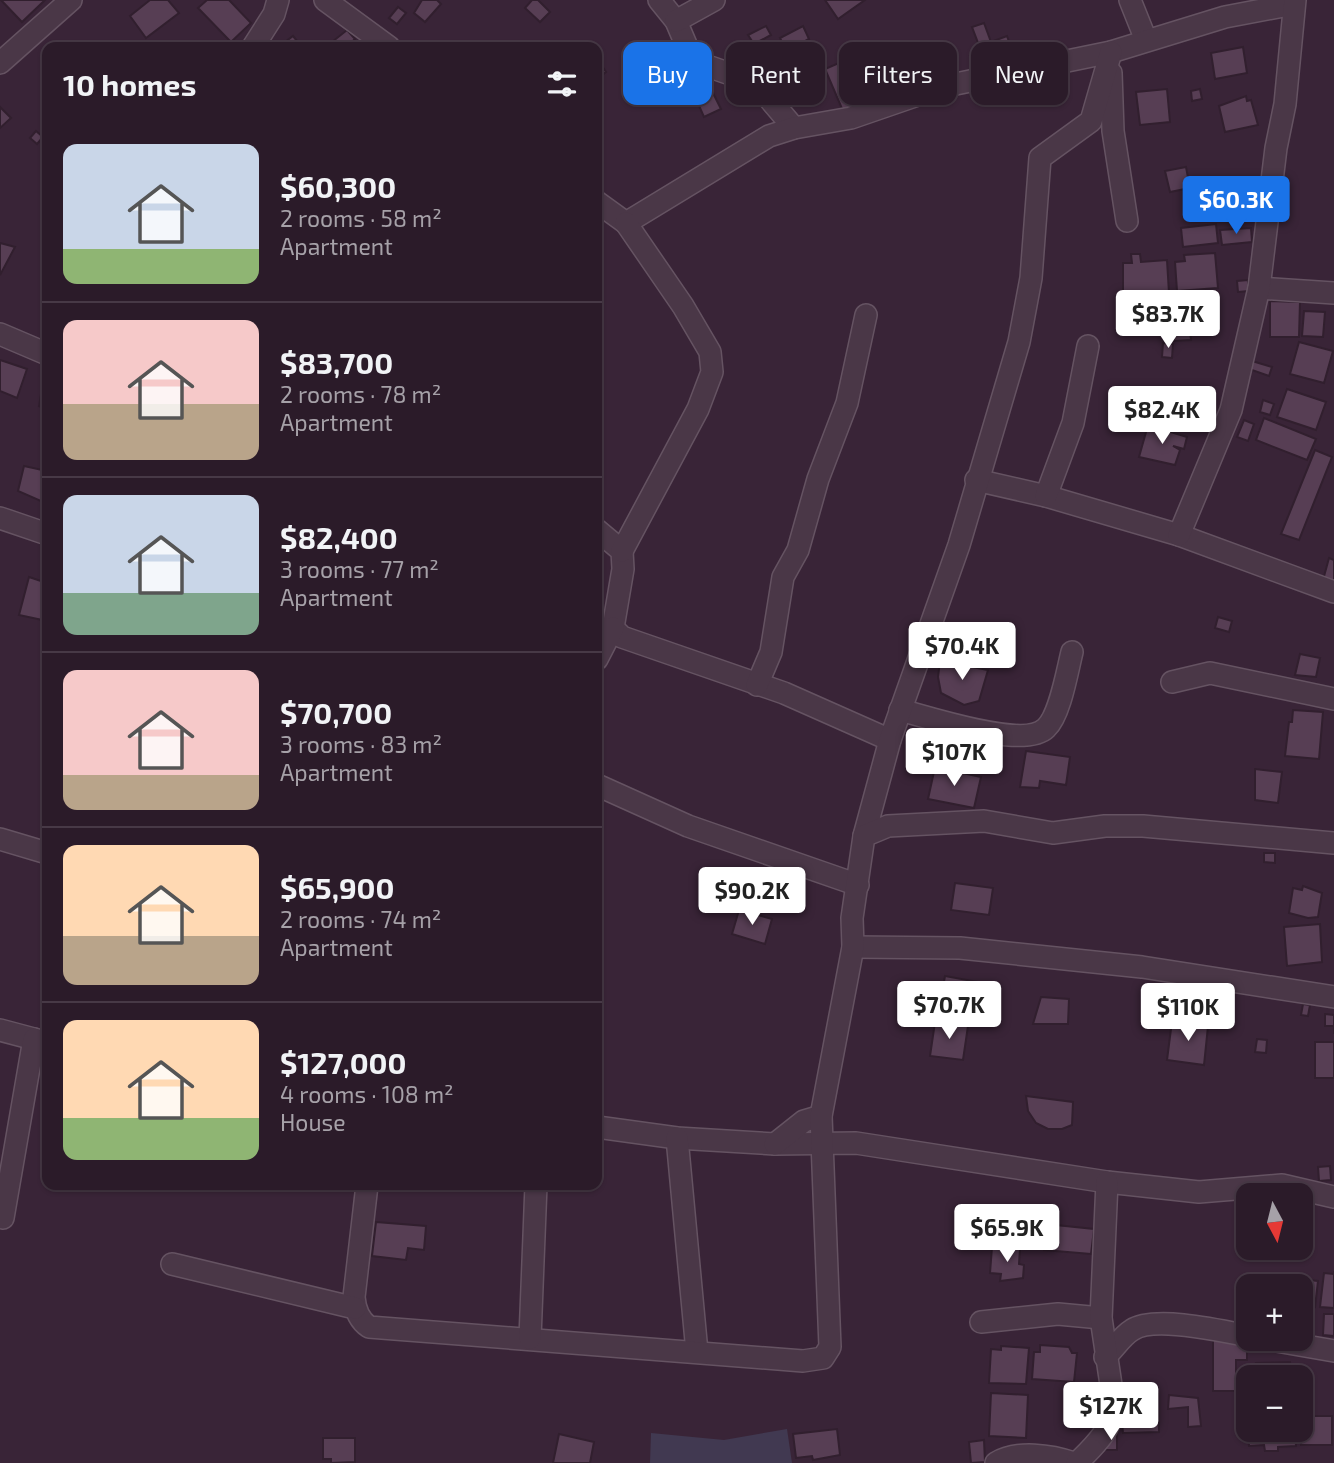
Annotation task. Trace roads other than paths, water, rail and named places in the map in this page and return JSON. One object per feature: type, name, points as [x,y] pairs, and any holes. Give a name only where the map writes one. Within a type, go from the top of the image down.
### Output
[{"type":"street","points":[[0,63],[71,0]]},
{"type":"street","points":[[256,42],[274,13],[278,0]]},
{"type":"street","points":[[325,0],[382,42]]},
{"type":"street","points":[[659,0],[676,21],[693,61],[756,83],[794,128]]},
{"type":"street","points":[[676,21],[714,0]]},
{"type":"street","points":[[1130,0],[1146,40]]},
{"type":"street","points":[[626,223],[769,136],[794,128],[851,118],[941,87],[1111,52],[1225,18],[1294,2],[1285,104],[1276,148],[1259,288],[1231,410],[1179,535]]},
{"type":"street","points":[[1111,52],[1113,131],[1127,220]]},
{"type":"street","points":[[366,1190],[355,1308],[362,1322],[369,1327],[803,1361],[823,1357],[830,1347],[821,1116],[853,947],[852,918],[864,836],[890,740],[947,582],[1019,342],[1031,278],[1040,158],[1091,121],[1111,52]]},
{"type":"street","points":[[602,206],[626,223],[683,306],[710,352],[712,372],[698,409],[622,551],[623,569],[613,628],[602,649]]},
{"type":"street","points":[[1259,288],[1334,293]]},
{"type":"street","points":[[757,685],[771,652],[783,577],[798,550],[822,466],[847,403],[866,315]]},
{"type":"street","points":[[0,334],[42,352]]},
{"type":"street","points":[[1046,496],[1076,411],[1088,346]]},
{"type":"street","points":[[976,480],[1046,496],[1179,535],[1334,592]]},
{"type":"street","points":[[0,518],[42,532]]},
{"type":"street","points":[[602,534],[622,551]]},
{"type":"street","points":[[613,628],[622,637],[716,668],[804,702],[890,740]]},
{"type":"street","points":[[900,710],[1012,737],[1037,734],[1047,728],[1054,717],[1072,652]]},
{"type":"street","points":[[1172,682],[1210,673],[1334,699]]},
{"type":"street","points":[[602,787],[688,826],[858,885]]},
{"type":"street","points":[[864,836],[888,826],[984,821],[1053,833],[1105,825],[1143,826],[1334,843]]},
{"type":"street","points":[[0,839],[42,852]]},
{"type":"street","points":[[853,947],[960,948],[1142,967],[1334,997]]},
{"type":"street","points":[[0,1030],[40,1041],[3,1218]]},
{"type":"street","points":[[775,1144],[804,1121],[821,1116]]},
{"type":"street","points":[[602,1128],[677,1138],[775,1144],[856,1143],[1107,1182],[1199,1192],[1293,1186],[1334,1197]]},
{"type":"street","points":[[677,1138],[697,1352]]},
{"type":"street","points":[[996,1463],[1004,1458],[1043,1456],[1075,1463],[1106,1433],[1112,1418],[1114,1405],[1101,1318],[1107,1182]]},
{"type":"street","points":[[530,1338],[536,1190]]},
{"type":"street","points":[[172,1264],[355,1308]]},
{"type":"street","points":[[981,1322],[1058,1314],[1101,1318]]},
{"type":"street","points":[[1105,1357],[1133,1329],[1144,1325],[1164,1324],[1236,1334]]},
{"type":"street","points":[[1313,1347],[1334,1351]]}]
